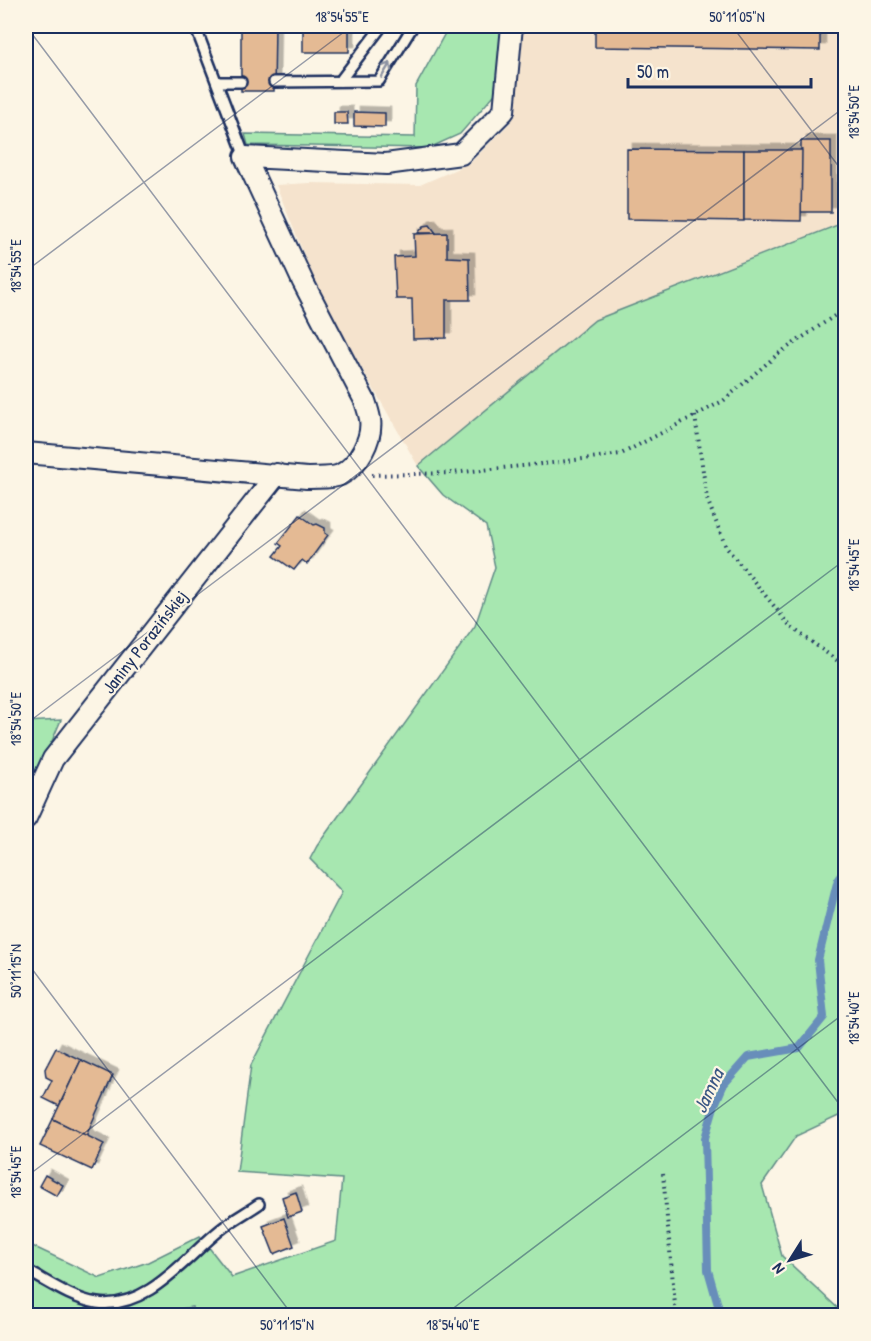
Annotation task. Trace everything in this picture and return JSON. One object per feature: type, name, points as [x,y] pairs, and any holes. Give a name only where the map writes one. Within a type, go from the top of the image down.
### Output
[{"type":"street","points":[[26,453],[307,478],[338,476],[348,469],[359,457],[368,440],[371,421],[365,401],[303,282],[245,157],[387,164],[461,154],[504,111],[512,26]]},
{"type":"street","name":"Janiny Porazińskiej","points":[[26,818],[53,759],[277,474]]},
{"type":"lane","points":[[195,26],[245,157]]},
{"type":"lane","points":[[340,81],[382,26]]},
{"type":"lane","points":[[274,82],[379,81],[413,26]]},
{"type":"lane","points":[[217,82],[241,82]]},
{"type":"lane","points":[[26,1270],[70,1294],[95,1302],[115,1304],[139,1296],[164,1280],[222,1228],[259,1204]]},
{"type":"path","points":[[338,476],[452,473],[552,464],[621,454],[723,401],[778,354],[846,308]]},
{"type":"path","points":[[695,416],[707,499],[726,547],[791,627],[846,667]]},
{"type":"path","points":[[663,1174],[676,1316]]},
{"type":"shaded area","points":[[522,26],[845,26],[845,222],[595,320],[418,466],[322,299],[276,185],[309,183],[420,185],[470,163],[511,122]]},
{"type":"green space","points":[[449,26],[505,26],[501,87],[460,134],[429,148],[248,145],[245,134],[415,137],[416,86]]},
{"type":"green space","points":[[845,222],[845,1113],[796,1136],[762,1185],[782,1256],[845,1315],[193,1316],[192,1307],[148,1315],[26,1316],[26,1243],[100,1278],[148,1262],[200,1236],[232,1277],[336,1241],[342,1179],[237,1172],[251,1065],[342,892],[310,859],[317,846],[475,626],[495,567],[486,526],[443,495],[418,466],[595,320]]},
{"type":"green space","points":[[61,720],[26,802],[26,722]]},
{"type":"building","points":[[241,26],[275,26],[274,91],[241,91]]},
{"type":"building","points":[[303,26],[349,26],[349,52],[303,52]]},
{"type":"building","points":[[595,26],[820,26],[820,50],[595,47]]},
{"type":"building","points":[[334,112],[347,112],[348,124],[334,124]]},
{"type":"building","points":[[354,112],[385,113],[385,127],[354,126]]},
{"type":"building","points":[[801,141],[831,141],[831,212],[801,212]]},
{"type":"building","points":[[627,149],[744,150],[744,221],[627,219]]},
{"type":"building","points":[[744,150],[802,150],[801,221],[744,220]]},
{"type":"building","points":[[430,225],[436,233],[418,233],[424,226]]},
{"type":"building","points":[[447,233],[447,257],[469,258],[470,300],[446,300],[446,338],[413,339],[412,299],[396,299],[394,257],[415,256],[414,234]]},
{"type":"building","points":[[300,515],[314,525],[325,528],[325,533],[328,535],[307,564],[302,560],[294,570],[274,556],[282,546],[278,543]]},
{"type":"building","points":[[56,1048],[81,1060],[59,1106],[43,1098],[52,1080],[46,1077],[45,1069]]},
{"type":"building","points":[[81,1060],[113,1075],[86,1136],[53,1119]]},
{"type":"building","points":[[53,1119],[104,1144],[92,1170],[40,1146]]},
{"type":"building","points":[[45,1175],[63,1185],[57,1196],[39,1186]]},
{"type":"building","points":[[296,1192],[302,1212],[288,1217],[282,1197]]},
{"type":"building","points":[[284,1218],[294,1246],[274,1254],[263,1226]]},
{"type":"waterway","name":"Jamna","points":[[721,1316],[708,1270],[705,1138],[724,1084],[748,1057],[799,1048],[824,1017],[818,960],[838,879],[846,868]]}]
